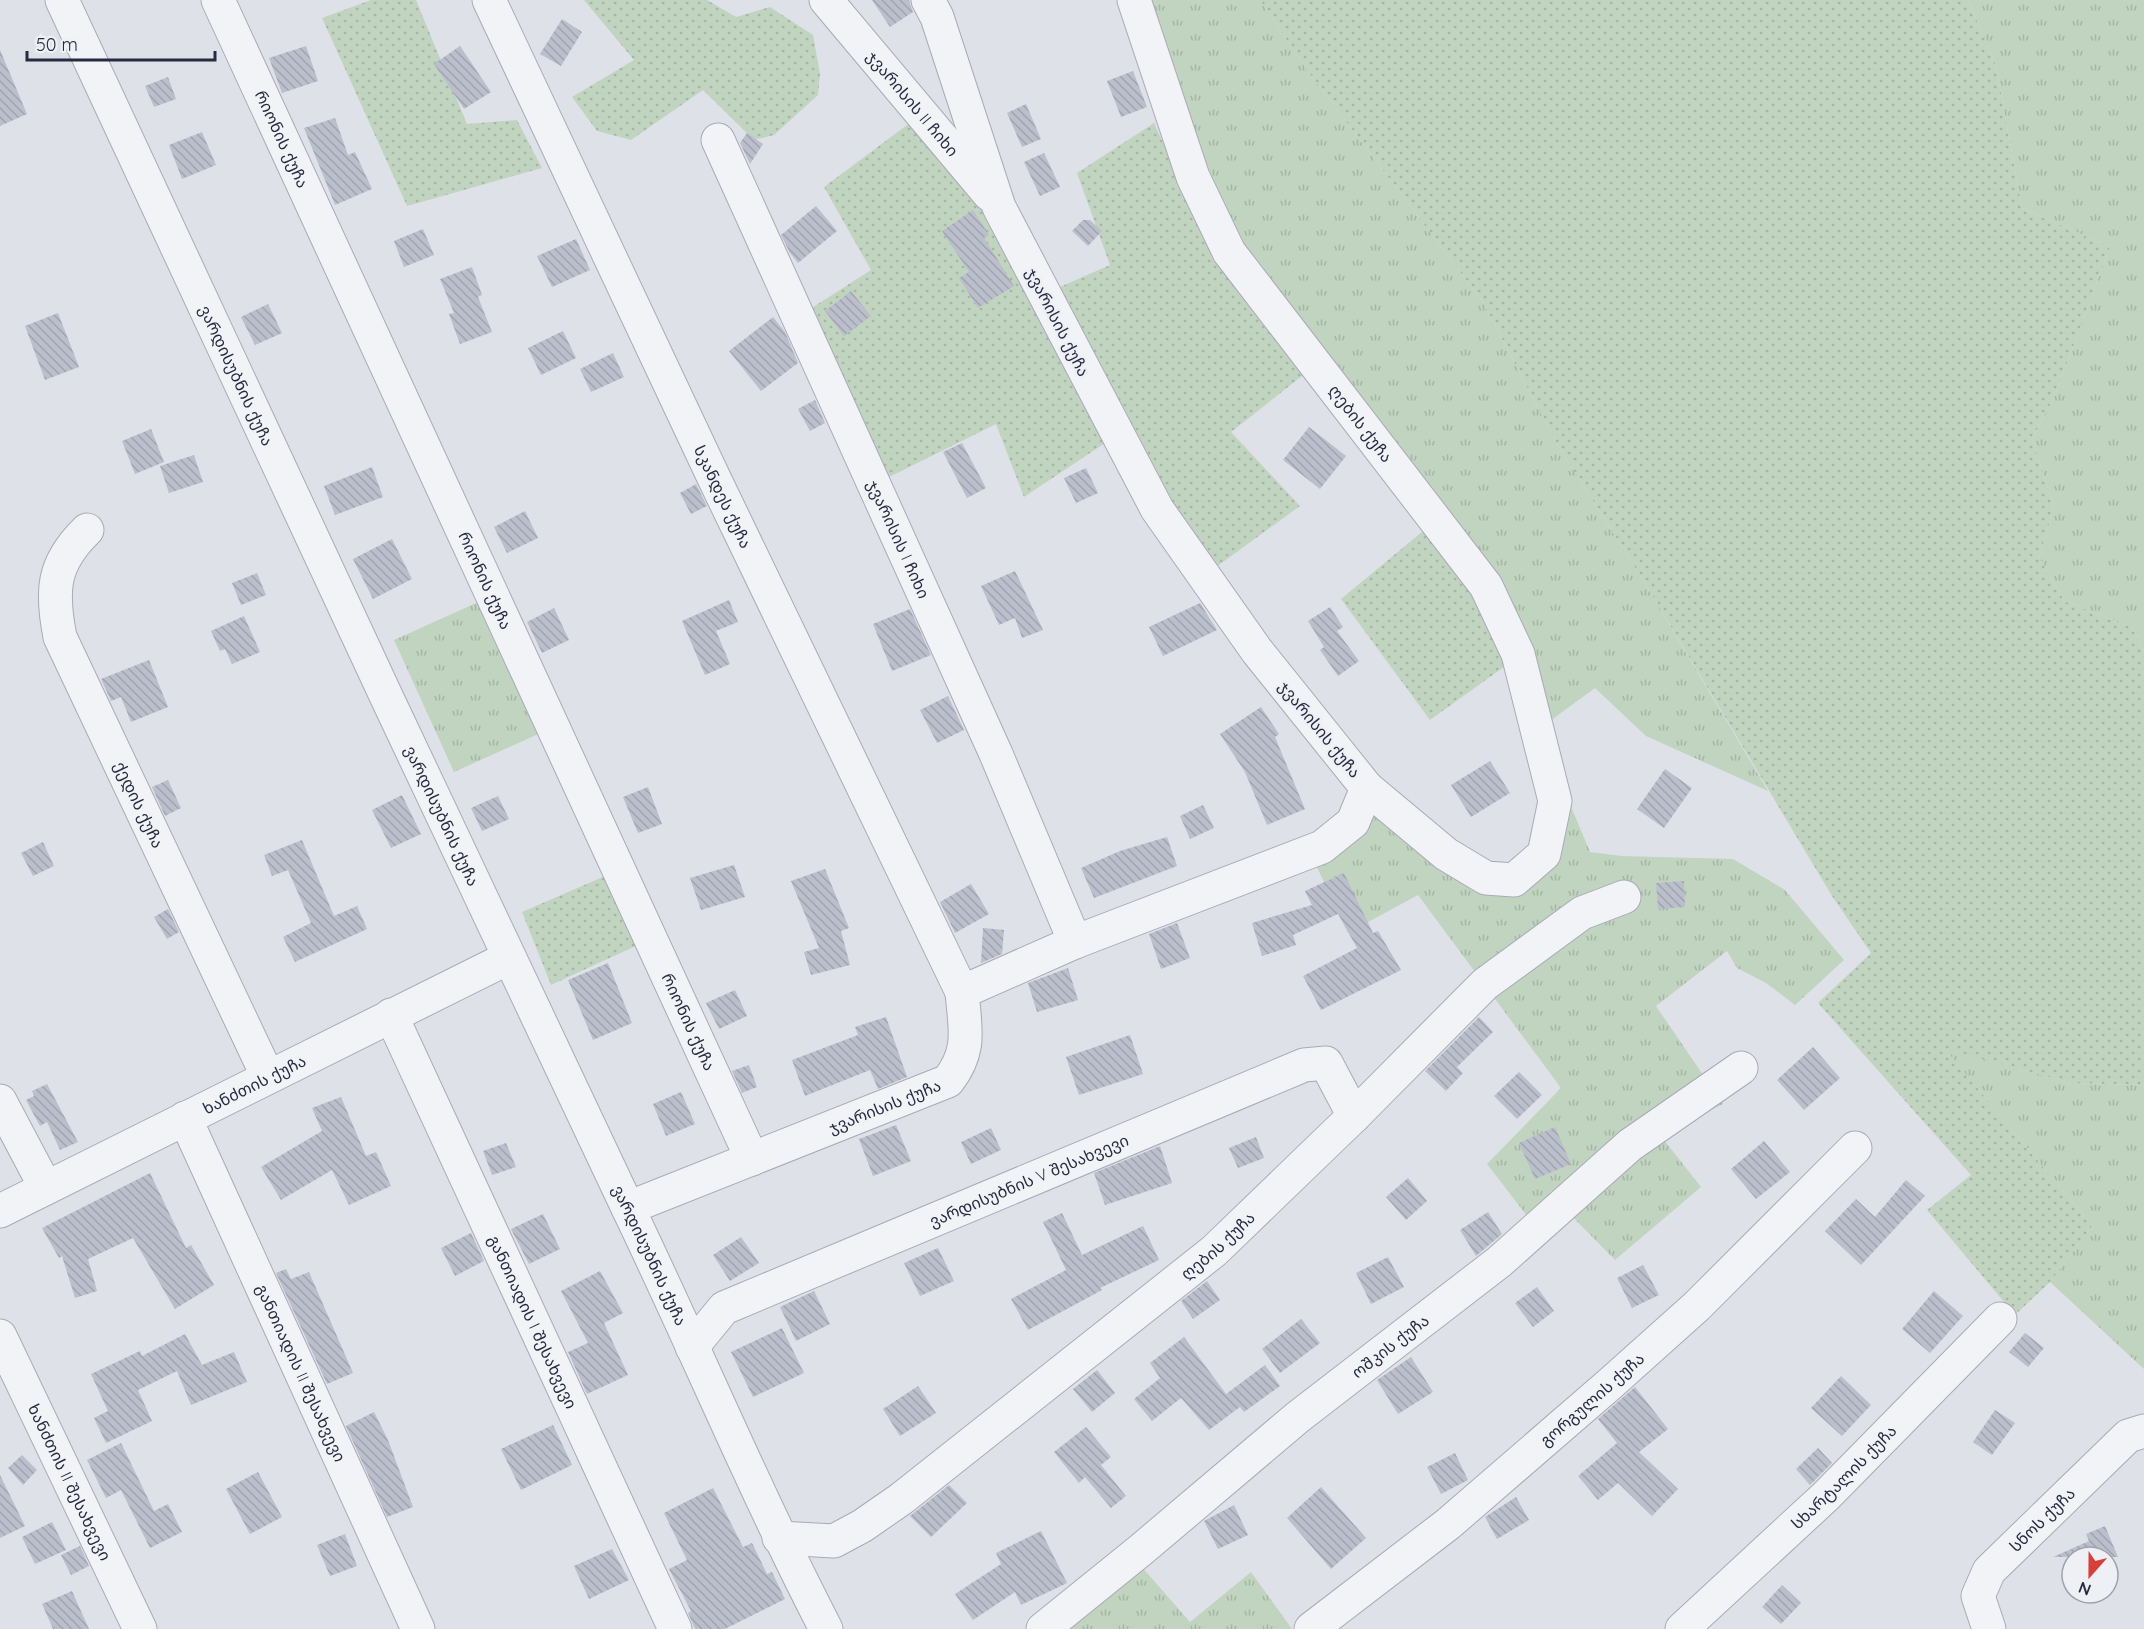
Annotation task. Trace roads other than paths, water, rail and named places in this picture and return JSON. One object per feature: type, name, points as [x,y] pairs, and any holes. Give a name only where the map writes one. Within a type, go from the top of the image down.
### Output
[{"type":"street","name":"ვარდისუბნის ქუჩა","points":[[62,0],[508,958],[693,1347],[779,1538],[826,1629]]},
{"type":"street","name":"რიონის ქუჩა","points":[[218,0],[752,1159]]},
{"type":"street","name":"სკანდეს ქუჩა","points":[[489,0],[714,478],[962,992]]},
{"type":"street","name":"ჯვარისის II ჩიხი","points":[[826,0],[999,207]]},
{"type":"street","name":"ჯვარისის ქუჩა","points":[[628,1208],[948,1082],[960,1065],[967,1043],[962,992],[1075,942],[1322,847],[1353,822],[1367,788],[1257,651],[1157,509],[999,207],[937,17],[928,0]]},
{"type":"street","name":"ღების ქუჩა","points":[[1134,0],[1193,177],[1229,252],[1486,586],[1518,654],[1555,801],[1544,854],[1514,880],[1486,878],[1446,854],[1367,788]]},
{"type":"street","name":"ჯვარისის I ჩიხი","points":[[717,140],[992,743],[1075,942]]},
{"type":"street","name":"ქედის ქუჩა","points":[[87,530],[63,559],[55,583],[54,604],[60,637],[268,1077]]},
{"type":"street","name":"ღების ქუჩა","points":[[779,1538],[834,1541],[862,1526],[901,1499],[1214,1251],[1354,1116],[1485,984],[1582,913],[1624,897]]},
{"type":"street","name":"ხანძთის ქუჩა","points":[[0,1211],[508,958]]},
{"type":"street","name":"განთიადის I შესახვევი","points":[[391,1015],[675,1629]]},
{"type":"street","name":"ვარდისუბნის V შესახვევი","points":[[693,1347],[724,1308],[1304,1065],[1326,1063],[1354,1116]]},
{"type":"street","name":"ოშკის ქუჩა","points":[[1043,1629],[1298,1417],[1499,1262],[1630,1145],[1741,1068]]},
{"type":"street","points":[[0,1101],[46,1188]]},
{"type":"street","name":"განთიადის II შესახვევი","points":[[185,1118],[418,1629]]},
{"type":"street","name":"გორგულის ქუჩა","points":[[1311,1629],[1448,1524],[1611,1383],[1697,1306],[1855,1148]]},
{"type":"street","name":"სხარტალის ქუჩა","points":[[1682,1629],[1826,1496],[2000,1319]]},
{"type":"street","name":"ხანძთის II შესახვევი","points":[[0,1336],[140,1629]]},
{"type":"street","name":"სნოს ქუჩა","points":[[1989,1629],[1978,1596],[1989,1571],[2128,1436],[2144,1431]]}]
